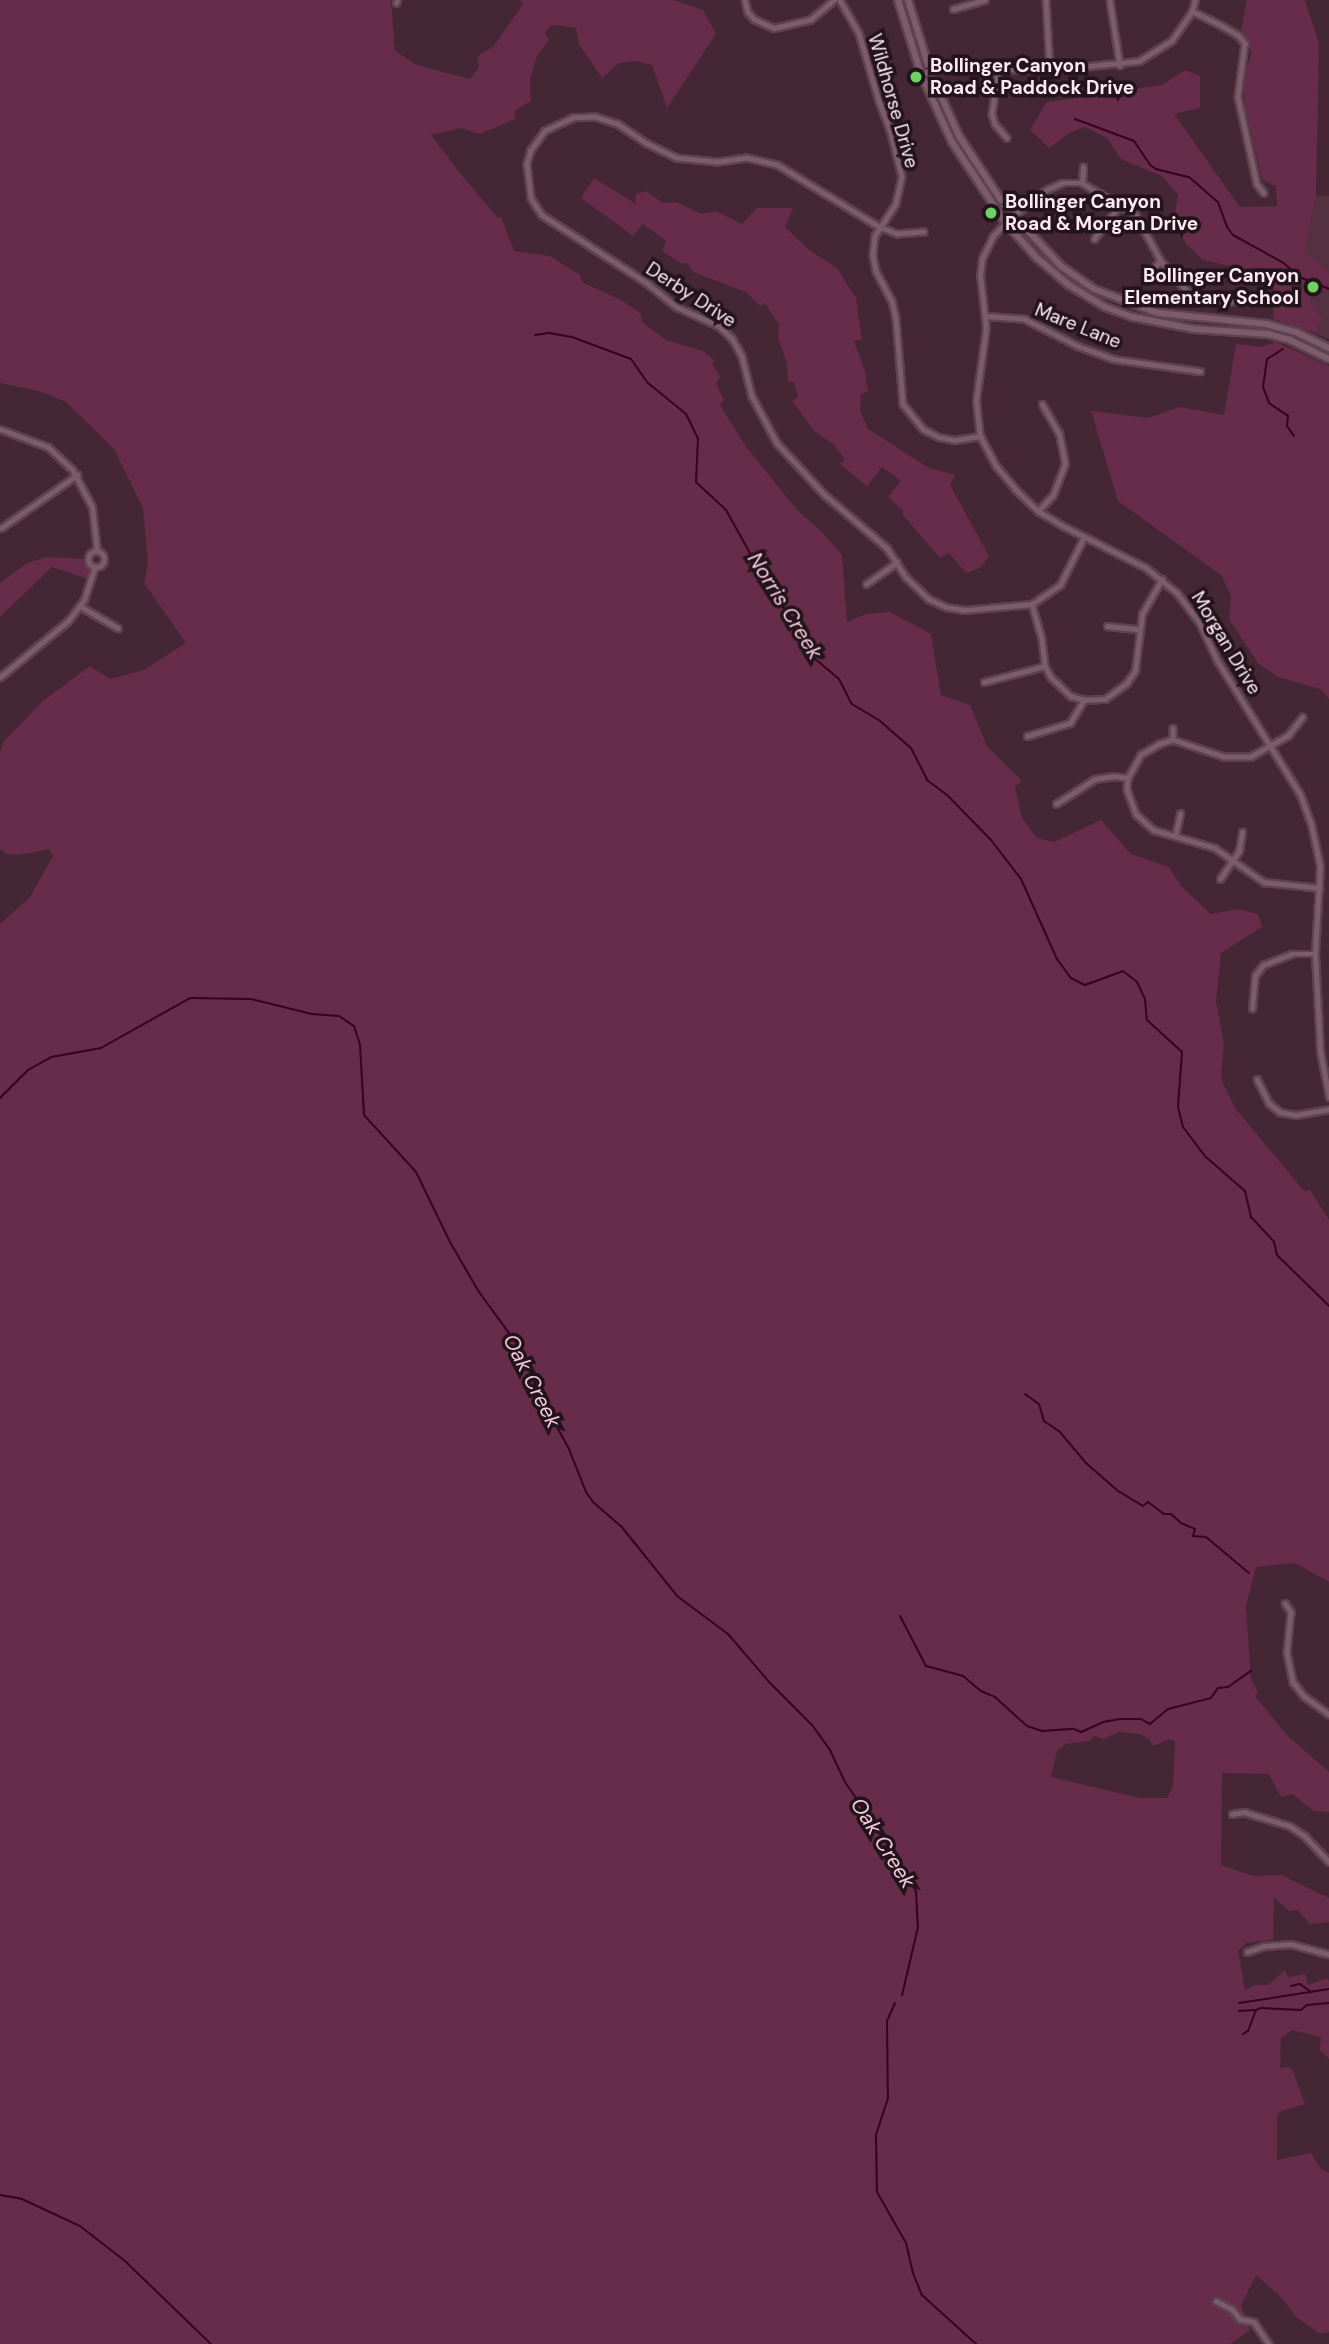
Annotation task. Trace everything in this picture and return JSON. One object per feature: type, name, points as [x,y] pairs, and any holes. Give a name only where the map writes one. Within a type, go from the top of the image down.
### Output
[{"type":"main road","points":[[898,0],[921,74],[952,142],[1005,222],[1037,258],[1069,285],[1105,307],[1161,325],[1268,334],[1290,340],[1329,359]]},
{"type":"main road","points":[[908,0],[930,71],[959,136],[984,178],[1012,216],[1075,277],[1118,300],[1158,313],[1266,324],[1297,332],[1329,348]]},
{"type":"street","points":[[745,0],[754,19],[774,28],[810,20],[834,0]]},
{"type":"street","name":"Wildhorse Drive","points":[[840,0],[859,33],[878,101],[890,129],[902,177],[896,204],[879,227],[873,255],[876,271],[892,301],[896,318],[903,404],[909,416],[923,429],[939,437],[955,440],[981,436]]},
{"type":"street","points":[[953,9],[985,0]]},
{"type":"street","points":[[1046,0],[1050,70]]},
{"type":"street","points":[[1110,0],[1119,65]]},
{"type":"street","points":[[921,74],[962,64],[999,69],[1050,70],[1119,65],[1154,54],[1172,40],[1192,11],[1195,0]]},
{"type":"street","points":[[1192,11],[1228,29],[1245,43],[1238,97],[1257,184],[1264,193]]},
{"type":"street","points":[[999,69],[992,114],[995,124],[1007,138]]},
{"type":"street","name":"Derby Drive","points":[[879,227],[777,165],[747,158],[717,162],[676,158],[647,144],[617,124],[596,117],[573,118],[545,131],[531,150],[527,164],[531,198],[542,215],[647,283],[677,307],[719,326],[732,338],[742,356],[752,396],[777,443],[825,495],[887,548],[916,588],[946,607],[965,610],[1032,604],[1060,585],[1084,537]]},
{"type":"street","points":[[1082,183],[1083,167]]},
{"type":"street","points":[[1012,216],[1048,189],[1062,183],[1082,183],[1120,205],[1144,225],[1161,261],[1196,297],[1221,304],[1237,301]]},
{"type":"street","points":[[1094,239],[1120,205]]},
{"type":"street","name":"Morgan Drive","points":[[1012,216],[987,245],[982,259],[980,275],[986,316],[976,400],[981,436],[996,466],[1038,511],[1163,578],[1190,607],[1218,663],[1300,794],[1311,824],[1320,888],[1315,954],[1320,1051],[1329,1097]]},
{"type":"street","points":[[879,227],[897,234],[924,232]]},
{"type":"street","points":[[1149,272],[1161,261]]},
{"type":"street","name":"Mare Lane","points":[[986,316],[1026,319],[1078,346],[1113,359],[1200,370]]},
{"type":"street","points":[[1038,511],[1053,495],[1065,464],[1059,434],[1042,404]]},
{"type":"street","points":[[0,429],[48,447],[76,475],[92,507],[97,551],[103,556],[103,561],[95,567],[80,606],[52,636],[0,677]]},
{"type":"street","points":[[1,528],[76,475]]},
{"type":"street","points":[[95,567],[90,563],[89,557],[97,551]]},
{"type":"street","points":[[866,584],[897,562]]},
{"type":"street","points":[[1032,604],[1041,632],[1045,666],[1059,686],[1083,700],[1105,699],[1126,684],[1137,662],[1138,629],[1150,596],[1163,578]]},
{"type":"street","points":[[80,606],[118,628]]},
{"type":"street","points":[[1107,626],[1138,629]]},
{"type":"street","points":[[984,682],[1045,666]]},
{"type":"street","points":[[1027,736],[1070,723],[1083,700]]},
{"type":"street","points":[[1303,717],[1299,725],[1271,747],[1251,757],[1213,755],[1173,740],[1151,748],[1141,755],[1128,778],[1128,799],[1136,814],[1154,830],[1215,848],[1264,882],[1320,888]]},
{"type":"street","points":[[1173,728],[1173,740]]},
{"type":"street","points":[[1056,804],[1095,779],[1115,776],[1128,778]]},
{"type":"street","points":[[1175,836],[1180,814]]},
{"type":"street","points":[[1220,879],[1242,845],[1242,832]]},
{"type":"street","points":[[1252,1009],[1255,976],[1263,965],[1292,954],[1315,954]]},
{"type":"street","points":[[1257,1079],[1270,1104],[1280,1112],[1296,1115],[1329,1109]]},
{"type":"street","points":[[1285,1603],[1291,1612],[1287,1653],[1293,1682],[1304,1696],[1329,1714]]},
{"type":"street","points":[[1232,1814],[1244,1812],[1290,1826],[1304,1836],[1329,1862]]},
{"type":"street","points":[[1247,1952],[1264,1946],[1291,1944],[1329,1954]]},
{"type":"street","points":[[1216,2301],[1232,2309],[1240,2319],[1254,2322],[1269,2344]]},
{"type":"shaded area","points":[[0,0],[391,0],[395,51],[417,65],[470,79],[479,67],[477,61],[480,54],[493,47],[523,4],[519,0],[674,0],[703,10],[716,34],[667,108],[652,65],[636,61],[619,63],[602,78],[579,44],[576,28],[556,25],[550,26],[545,33],[549,40],[537,56],[530,79],[531,101],[515,111],[515,119],[480,134],[462,128],[431,135],[498,218],[501,217],[514,251],[550,256],[580,275],[582,282],[623,301],[641,314],[642,322],[666,340],[703,351],[715,361],[712,364],[720,377],[716,384],[724,400],[720,405],[747,448],[798,511],[821,531],[842,555],[847,622],[866,614],[890,612],[931,634],[941,695],[970,705],[987,746],[1022,781],[1015,787],[1022,818],[1037,838],[1054,842],[1101,820],[1131,854],[1169,867],[1181,886],[1211,914],[1239,909],[1258,914],[1262,927],[1221,953],[1216,1001],[1224,1043],[1221,1079],[1235,1108],[1304,1191],[1310,1190],[1329,1220],[1329,1582],[1295,1563],[1256,1567],[1246,1606],[1251,1680],[1258,1691],[1255,1696],[1287,1735],[1329,1772],[1329,1812],[1313,1811],[1293,1794],[1281,1797],[1269,1774],[1222,1773],[1221,1865],[1253,1876],[1281,1875],[1329,1898],[1329,1922],[1310,1924],[1298,1910],[1289,1911],[1274,1897],[1273,1940],[1246,1943],[1238,1951],[1245,1990],[1255,1985],[1268,1985],[1285,1970],[1288,1977],[1305,1974],[1308,1985],[1328,1978],[1329,1981],[1329,2059],[1320,2050],[1321,2037],[1292,2030],[1281,2038],[1280,2068],[1289,2067],[1293,2071],[1305,2104],[1281,2111],[1277,2117],[1277,2160],[1311,2153],[1321,2169],[1329,2173],[1329,2332],[1320,2334],[1296,2317],[1283,2299],[1256,2275],[1241,2305],[1250,2330],[1230,2344],[0,2344],[0,924],[30,897],[53,856],[49,849],[20,855],[6,854],[0,849],[0,752],[4,741],[43,701],[90,666],[110,679],[144,670],[186,643],[144,583],[148,563],[143,508],[114,449],[66,402],[39,391],[0,383]],"holes":[[[1119,1732],[1148,1738],[1153,1746],[1170,1739],[1175,1741],[1173,1786],[1167,1798],[1140,1798],[1051,1777],[1057,1751],[1066,1744],[1089,1741],[1095,1736],[1103,1739]]]},
{"type":"shaded area","points":[[1247,0],[1305,0],[1319,44],[1316,196],[1305,251],[1329,273],[1329,288],[1312,295],[1310,301],[1322,319],[1315,333],[1273,319],[1274,290],[1247,270],[1203,260],[1186,244],[1174,220],[1178,195],[1162,176],[1121,159],[1107,138],[1085,127],[1069,133],[1049,148],[1030,130],[1047,102],[1162,85],[1185,70],[1200,76],[1200,108],[1174,114],[1240,207],[1277,206],[1276,186],[1262,180],[1245,106],[1243,79],[1251,54],[1249,41],[1241,30]]},
{"type":"shaded area","points":[[594,178],[636,204],[635,195],[646,191],[663,203],[676,202],[701,214],[716,211],[742,224],[757,208],[793,208],[785,227],[809,250],[837,268],[856,298],[862,340],[854,341],[865,371],[868,392],[861,394],[860,410],[868,429],[929,468],[955,475],[950,485],[989,556],[980,568],[966,573],[949,553],[940,558],[902,514],[903,511],[888,497],[901,481],[882,467],[867,486],[840,464],[845,459],[832,443],[815,432],[792,401],[798,397],[794,382],[788,382],[787,364],[778,338],[779,325],[765,303],[760,306],[746,292],[693,272],[688,264],[680,263],[662,251],[666,241],[643,224],[633,236],[581,198]]},
{"type":"shaded area","name":"Bollinger Canyon Elementary School","points":[[1316,196],[1329,196],[1329,339],[1290,323]]},
{"type":"shaded area","points":[[1276,342],[1329,366],[1329,699],[1320,689],[1278,677],[1258,663],[1229,619],[1231,595],[1221,575],[1118,501],[1091,411],[1148,418],[1180,407],[1224,415],[1236,344],[1261,347]]},
{"type":"shaded area","points":[[46,557],[85,559],[90,570],[88,579],[52,567],[0,617],[0,583],[27,563]]},
{"type":"waterway","points":[[1075,119],[1134,141],[1150,165],[1156,169],[1189,177],[1218,202],[1227,227],[1233,235],[1282,262],[1302,278],[1329,289]]},
{"type":"waterway","name":"Norris Creek","points":[[535,335],[549,333],[572,337],[631,359],[648,383],[686,414],[698,439],[696,482],[726,510],[771,591],[801,630],[814,658],[839,679],[852,704],[880,721],[911,748],[927,780],[947,795],[991,840],[1021,879],[1057,959],[1071,978],[1085,985],[1123,971],[1137,982],[1145,999],[1147,1020],[1182,1052],[1178,1107],[1183,1127],[1206,1157],[1245,1191],[1251,1217],[1274,1242],[1277,1255],[1329,1306]]},
{"type":"waterway","points":[[1283,349],[1267,359],[1263,387],[1269,403],[1288,416],[1287,426],[1294,436]]},
{"type":"waterway","name":"Oak Creek","points":[[0,1098],[28,1070],[51,1057],[101,1048],[190,998],[251,999],[312,1014],[339,1016],[354,1026],[360,1045],[364,1115],[416,1172],[450,1242],[479,1292],[522,1351],[542,1400],[569,1449],[586,1492],[593,1502],[621,1526],[677,1596],[728,1634],[770,1683],[812,1725],[830,1750],[845,1782],[905,1870],[916,1892],[918,1927],[902,1995]]},
{"type":"waterway","points":[[1025,1394],[1039,1404],[1044,1421],[1059,1431],[1086,1463],[1118,1491],[1143,1506],[1148,1502],[1164,1514],[1171,1514],[1181,1523],[1195,1529],[1193,1536],[1206,1537],[1249,1573]]},
{"type":"waterway","points":[[900,1616],[926,1666],[963,1676],[981,1691],[995,1697],[1027,1726],[1042,1731],[1074,1729],[1081,1732],[1103,1722],[1120,1719],[1141,1719],[1150,1724],[1168,1709],[1211,1698],[1218,1688],[1228,1687],[1251,1671]]},
{"type":"waterway","points":[[1291,1986],[1300,1984],[1311,1992]]},
{"type":"waterway","points":[[1239,2003],[1329,1989]]},
{"type":"waterway","name":"Oak Creek","points":[[895,2003],[887,2021],[888,2098],[876,2136],[877,2192],[906,2243],[913,2273],[922,2295],[976,2344]]},
{"type":"waterway","points":[[1243,2034],[1248,2031],[1256,2010],[1261,2008],[1301,2010],[1307,2005],[1329,2003]]},
{"type":"waterway","points":[[1239,2011],[1255,2010]]},
{"type":"waterway","points":[[0,2195],[22,2199],[80,2226],[125,2261],[211,2344]]},
{"type":"place","name":"Bollinger Canyon Road & Paddock Drive","points":[[916,77]]},
{"type":"place","name":"Bollinger Canyon Road & Morgan Drive","points":[[991,213]]},
{"type":"place","name":"Bollinger Canyon Elementary School","points":[[1313,287]]}]
